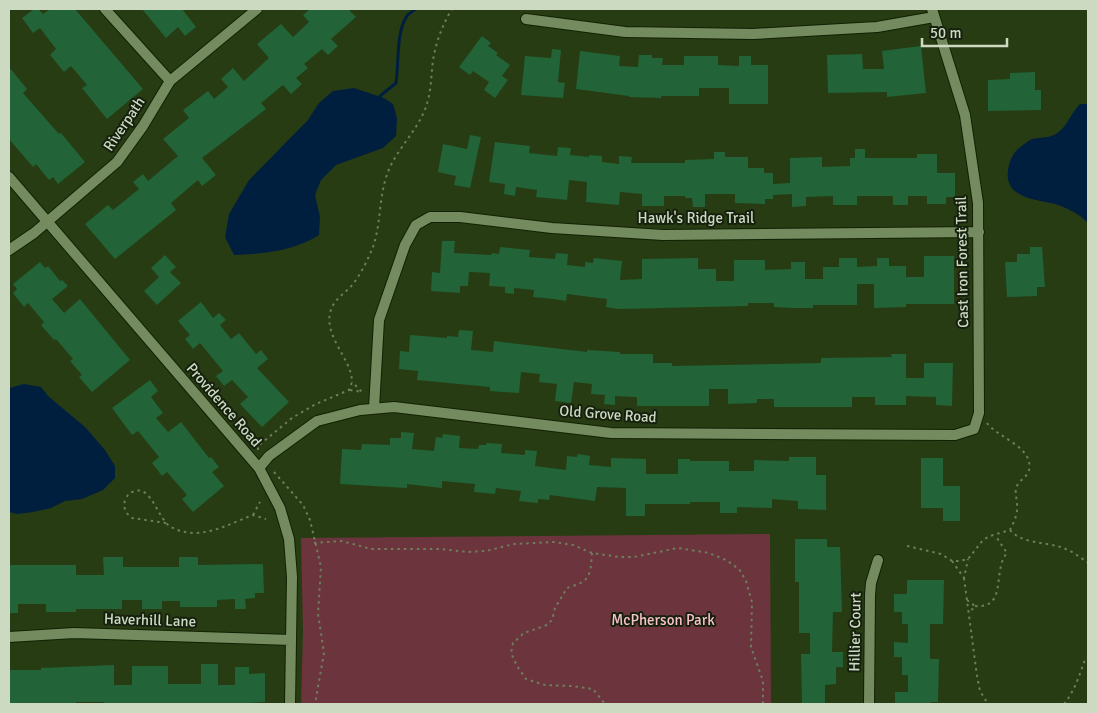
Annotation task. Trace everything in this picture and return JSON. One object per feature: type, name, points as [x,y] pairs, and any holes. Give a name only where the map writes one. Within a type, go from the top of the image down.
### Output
[{"type":"street","points":[[105,9],[170,81]]},
{"type":"street","name":"Riverpath","points":[[9,250],[34,233],[117,162],[143,126],[170,81],[257,9]]},
{"type":"street","points":[[526,19],[625,32],[753,34],[877,27],[933,13]]},
{"type":"street","name":"Cast Iron Forest Trail","points":[[933,13],[965,115],[978,204],[979,413],[974,429]]},
{"type":"street","name":"Providence Road","points":[[9,177],[46,222],[262,464],[280,508],[289,539],[292,577],[290,704]]},
{"type":"street","name":"Hawk's Ridge Trail","points":[[374,408],[379,320],[405,245],[416,225],[430,217],[460,217],[552,228],[663,235],[979,232]]},
{"type":"street","name":"Old Grove Road","points":[[262,464],[317,421],[360,410],[394,407],[611,432],[955,435],[974,429]]},
{"type":"street","name":"Hillier Court","points":[[870,704],[870,595],[871,583],[878,560]]},
{"type":"street","name":"Haverhill Lane","points":[[9,637],[74,633],[291,640]]},
{"type":"path","points":[[349,390],[352,382],[352,371],[336,344],[330,314],[333,305],[342,293],[353,284],[373,246],[385,182],[390,166],[424,111],[428,100],[434,54],[441,32],[452,9]]},
{"type":"path","points":[[315,704],[324,653],[318,614],[321,567],[310,520],[303,506],[262,464],[258,446],[292,418],[316,404],[349,390],[362,392],[352,382]]},
{"type":"path","points":[[992,429],[1015,444],[1025,454],[1029,462],[1027,474],[1017,486],[1017,510],[1010,530]]},
{"type":"path","points":[[166,523],[150,497],[144,492],[138,490],[130,493],[126,498],[124,505],[127,515],[132,518],[166,523],[183,532],[198,534],[213,531],[253,515],[266,519]]},
{"type":"path","points":[[253,515],[260,502]]},
{"type":"path","points":[[988,704],[980,691],[964,578],[968,559],[983,540],[1010,530]]},
{"type":"path","points":[[1010,530],[1016,537],[1059,547],[1088,563]]},
{"type":"path","points":[[967,600],[975,606],[987,606],[992,603],[995,597],[1000,567],[1007,554],[995,535]]},
{"type":"path","points":[[314,543],[342,541],[371,549],[441,549],[468,552],[486,551],[514,544],[554,542],[573,545],[592,553],[618,557],[634,557],[669,549],[691,549],[726,560],[739,569],[746,581],[752,602],[751,647],[763,681],[763,704]]},
{"type":"path","points":[[907,546],[941,554],[952,561],[964,578]]},
{"type":"path","points":[[592,553],[589,573],[586,579],[567,588],[555,608],[552,620],[547,625],[524,633],[513,644],[511,653],[516,666],[526,679],[545,685],[593,689],[600,696],[604,704]]},
{"type":"path","points":[[952,561],[968,559]]},
{"type":"path","points":[[969,614],[975,606]]},
{"type":"path","points":[[1064,704],[1074,688],[1086,657]]},
{"type":"green space","name":"McPherson Park","points":[[770,534],[771,704],[301,704],[303,632],[301,538]]},
{"type":"water","points":[[354,88],[384,98],[393,104],[397,118],[396,136],[383,148],[336,165],[321,180],[315,195],[320,217],[319,235],[300,245],[289,248],[256,254],[234,255],[225,237],[229,214],[249,180],[308,120],[319,103],[333,91]]},
{"type":"water","points":[[1080,104],[1088,104],[1088,223],[1064,207],[1023,196],[1011,187],[1008,180],[1009,164],[1016,151],[1030,140],[1056,134],[1063,128]]},
{"type":"water","points":[[24,384],[41,387],[48,396],[85,427],[105,450],[115,466],[115,478],[103,490],[82,499],[65,501],[51,508],[17,514],[9,512],[9,388]]},
{"type":"building","points":[[34,9],[38,9],[43,14],[50,9],[75,9],[143,89],[107,119],[82,88],[87,85],[71,66],[64,72],[50,55],[56,49],[40,28],[33,33],[22,18]]},
{"type":"building","points":[[142,9],[182,9],[196,27],[185,36],[178,27],[166,38]]},
{"type":"building","points":[[310,9],[348,9],[356,17],[331,39],[338,46],[328,55],[322,49],[304,64],[308,68],[296,78],[302,84],[291,94],[283,85],[261,103],[266,109],[202,158],[216,175],[202,186],[198,180],[171,203],[176,210],[115,259],[85,224],[108,205],[113,210],[139,189],[133,182],[143,174],[148,181],[178,156],[163,139],[189,118],[183,110],[208,91],[214,99],[228,87],[221,79],[233,68],[244,81],[269,58],[257,44],[281,24],[293,37],[309,22],[303,15]]},
{"type":"building","points":[[482,36],[491,43],[488,46],[498,53],[496,55],[510,65],[502,76],[508,80],[495,98],[484,90],[489,82],[473,71],[470,75],[459,67]]},
{"type":"building","points":[[921,46],[926,93],[887,97],[887,92],[828,93],[827,55],[862,54],[863,69],[884,69],[882,51]]},
{"type":"building","points":[[552,49],[561,50],[558,82],[565,83],[563,98],[521,95],[525,56],[551,58]]},
{"type":"building","points":[[580,51],[620,56],[619,66],[638,67],[639,55],[652,55],[652,58],[663,58],[662,65],[684,65],[684,56],[718,56],[718,65],[739,66],[739,56],[751,56],[751,65],[768,65],[768,104],[729,104],[729,88],[699,88],[699,96],[661,96],[661,98],[629,97],[576,89]]},
{"type":"building","points":[[9,67],[27,89],[23,93],[59,134],[61,133],[85,162],[58,184],[53,177],[49,180],[36,164],[33,167],[9,139]]},
{"type":"building","points":[[1035,72],[1035,90],[1041,90],[1041,110],[988,111],[988,80],[1010,79],[1010,73]]},
{"type":"building","points":[[470,135],[481,137],[470,188],[454,185],[456,176],[438,172],[443,144],[467,149]]},
{"type":"building","points":[[495,142],[530,146],[529,153],[557,156],[558,147],[571,148],[570,155],[602,156],[602,162],[619,164],[619,156],[632,157],[631,163],[685,163],[685,160],[714,159],[714,152],[725,152],[725,157],[748,157],[748,168],[764,168],[764,173],[773,173],[773,184],[790,183],[790,158],[822,157],[822,167],[850,166],[850,158],[855,158],[855,149],[865,149],[865,158],[917,158],[917,154],[937,154],[937,173],[955,173],[955,197],[946,197],[946,204],[927,204],[927,196],[908,196],[908,205],[893,205],[893,196],[857,196],[857,205],[833,205],[833,196],[806,197],[806,206],[792,207],[792,194],[773,195],[773,199],[765,199],[765,204],[735,203],[735,194],[705,194],[705,207],[693,207],[692,198],[685,198],[685,196],[664,196],[664,206],[642,206],[642,194],[620,192],[619,205],[586,202],[587,182],[569,180],[567,200],[536,197],[537,190],[516,187],[515,196],[504,194],[505,184],[489,182]]},
{"type":"building","points":[[442,241],[455,241],[454,253],[499,254],[500,247],[530,250],[529,257],[555,259],[556,253],[568,254],[567,265],[585,267],[585,262],[593,263],[594,258],[622,261],[620,280],[642,279],[642,259],[698,258],[698,269],[716,269],[716,281],[734,281],[734,260],[765,260],[765,270],[791,269],[791,262],[805,262],[805,279],[823,279],[823,267],[839,267],[839,258],[857,258],[857,267],[877,266],[877,258],[889,258],[889,266],[906,266],[906,277],[924,277],[924,256],[954,256],[954,304],[906,304],[906,307],[874,308],[874,284],[857,284],[857,305],[813,305],[813,308],[794,308],[774,307],[774,303],[748,303],[748,306],[618,309],[606,307],[607,299],[567,294],[566,301],[533,297],[534,290],[514,288],[514,294],[505,293],[505,287],[489,286],[490,273],[469,272],[468,286],[460,286],[460,293],[431,291],[432,272],[440,273]]},
{"type":"building","points":[[1030,247],[1042,247],[1045,287],[1037,287],[1037,296],[1007,297],[1005,262],[1017,262],[1017,254],[1030,254]]},
{"type":"building","points":[[165,255],[176,267],[170,272],[181,283],[157,305],[144,291],[159,277],[151,268]]},
{"type":"building","points":[[40,262],[45,268],[48,266],[60,281],[62,280],[68,286],[52,299],[64,313],[80,299],[130,360],[92,392],[79,377],[82,375],[70,361],[73,359],[41,325],[44,322],[28,303],[24,307],[13,293],[17,289],[13,284]]},
{"type":"building","points":[[201,302],[213,318],[219,313],[226,320],[220,325],[231,339],[239,333],[256,354],[261,350],[268,359],[257,368],[289,402],[262,427],[240,404],[248,397],[232,380],[224,386],[216,376],[223,371],[200,343],[193,349],[185,339],[190,335],[178,321]]},
{"type":"building","points":[[459,330],[473,331],[471,350],[493,352],[494,341],[587,352],[587,350],[620,352],[620,354],[653,354],[653,363],[672,363],[672,366],[821,363],[821,358],[892,357],[891,354],[906,354],[906,378],[924,378],[924,363],[953,363],[952,406],[936,405],[936,397],[906,396],[906,405],[875,405],[875,397],[852,397],[852,407],[774,407],[774,399],[757,399],[757,403],[728,404],[728,389],[709,389],[709,406],[637,406],[637,397],[615,396],[615,405],[604,404],[605,395],[591,394],[592,384],[574,382],[571,403],[555,401],[557,384],[539,382],[540,374],[521,372],[519,393],[490,391],[490,387],[417,380],[418,371],[399,369],[400,351],[409,352],[410,335],[458,337]]},
{"type":"building","points":[[150,380],[158,391],[151,397],[163,413],[156,418],[168,432],[181,422],[209,458],[211,457],[219,467],[212,472],[224,486],[193,512],[182,499],[187,495],[167,472],[162,476],[152,463],[159,457],[138,431],[132,435],[112,408]]},
{"type":"building","points":[[401,432],[414,433],[412,449],[434,451],[436,437],[442,438],[443,434],[460,436],[459,448],[478,449],[479,445],[486,445],[486,443],[502,444],[501,453],[525,455],[525,450],[537,451],[535,466],[566,470],[567,456],[577,457],[578,454],[590,456],[589,465],[611,467],[611,458],[646,459],[646,474],[678,474],[678,459],[690,459],[690,461],[729,461],[729,471],[754,471],[754,460],[789,461],[789,457],[816,457],[816,475],[826,475],[826,510],[798,509],[798,501],[772,499],[772,508],[737,507],[737,513],[720,513],[720,502],[690,502],[690,504],[645,504],[645,516],[626,516],[626,488],[597,487],[595,501],[550,495],[549,500],[538,499],[538,503],[519,501],[521,491],[496,488],[495,494],[474,492],[475,484],[442,481],[442,488],[407,484],[407,488],[340,484],[342,449],[361,450],[362,444],[390,445],[390,438],[401,438]]},
{"type":"building","points":[[921,458],[943,458],[943,486],[960,486],[960,521],[943,521],[943,508],[921,508]]},
{"type":"building","points":[[795,539],[827,539],[827,547],[840,547],[842,612],[833,612],[832,652],[843,652],[843,667],[836,667],[836,684],[825,685],[825,704],[802,704],[801,654],[810,654],[810,633],[799,633],[799,582],[795,582]]},
{"type":"building","points":[[103,557],[123,557],[123,567],[179,567],[179,557],[198,557],[198,565],[263,564],[264,593],[255,593],[255,598],[245,599],[246,609],[235,609],[235,599],[217,600],[217,607],[180,607],[180,601],[162,601],[162,609],[142,609],[142,600],[122,600],[122,609],[76,609],[76,612],[46,612],[46,604],[18,604],[18,613],[9,613],[9,565],[76,565],[76,575],[104,575]]},
{"type":"building","points":[[907,580],[944,580],[943,624],[930,624],[930,659],[939,659],[938,702],[930,702],[930,704],[895,704],[895,692],[908,692],[908,675],[902,675],[902,657],[894,657],[894,642],[908,643],[908,624],[902,624],[902,612],[894,612],[894,594],[907,594]]},
{"type":"building","points":[[201,664],[218,664],[218,685],[235,685],[235,667],[249,667],[249,674],[265,673],[265,702],[246,704],[104,704],[104,702],[76,702],[76,704],[9,704],[9,670],[41,670],[41,668],[114,665],[114,685],[132,685],[132,666],[168,666],[168,684],[201,684]]},
{"type":"waterway","points":[[380,96],[396,83],[398,48],[403,22],[416,9]]}]
